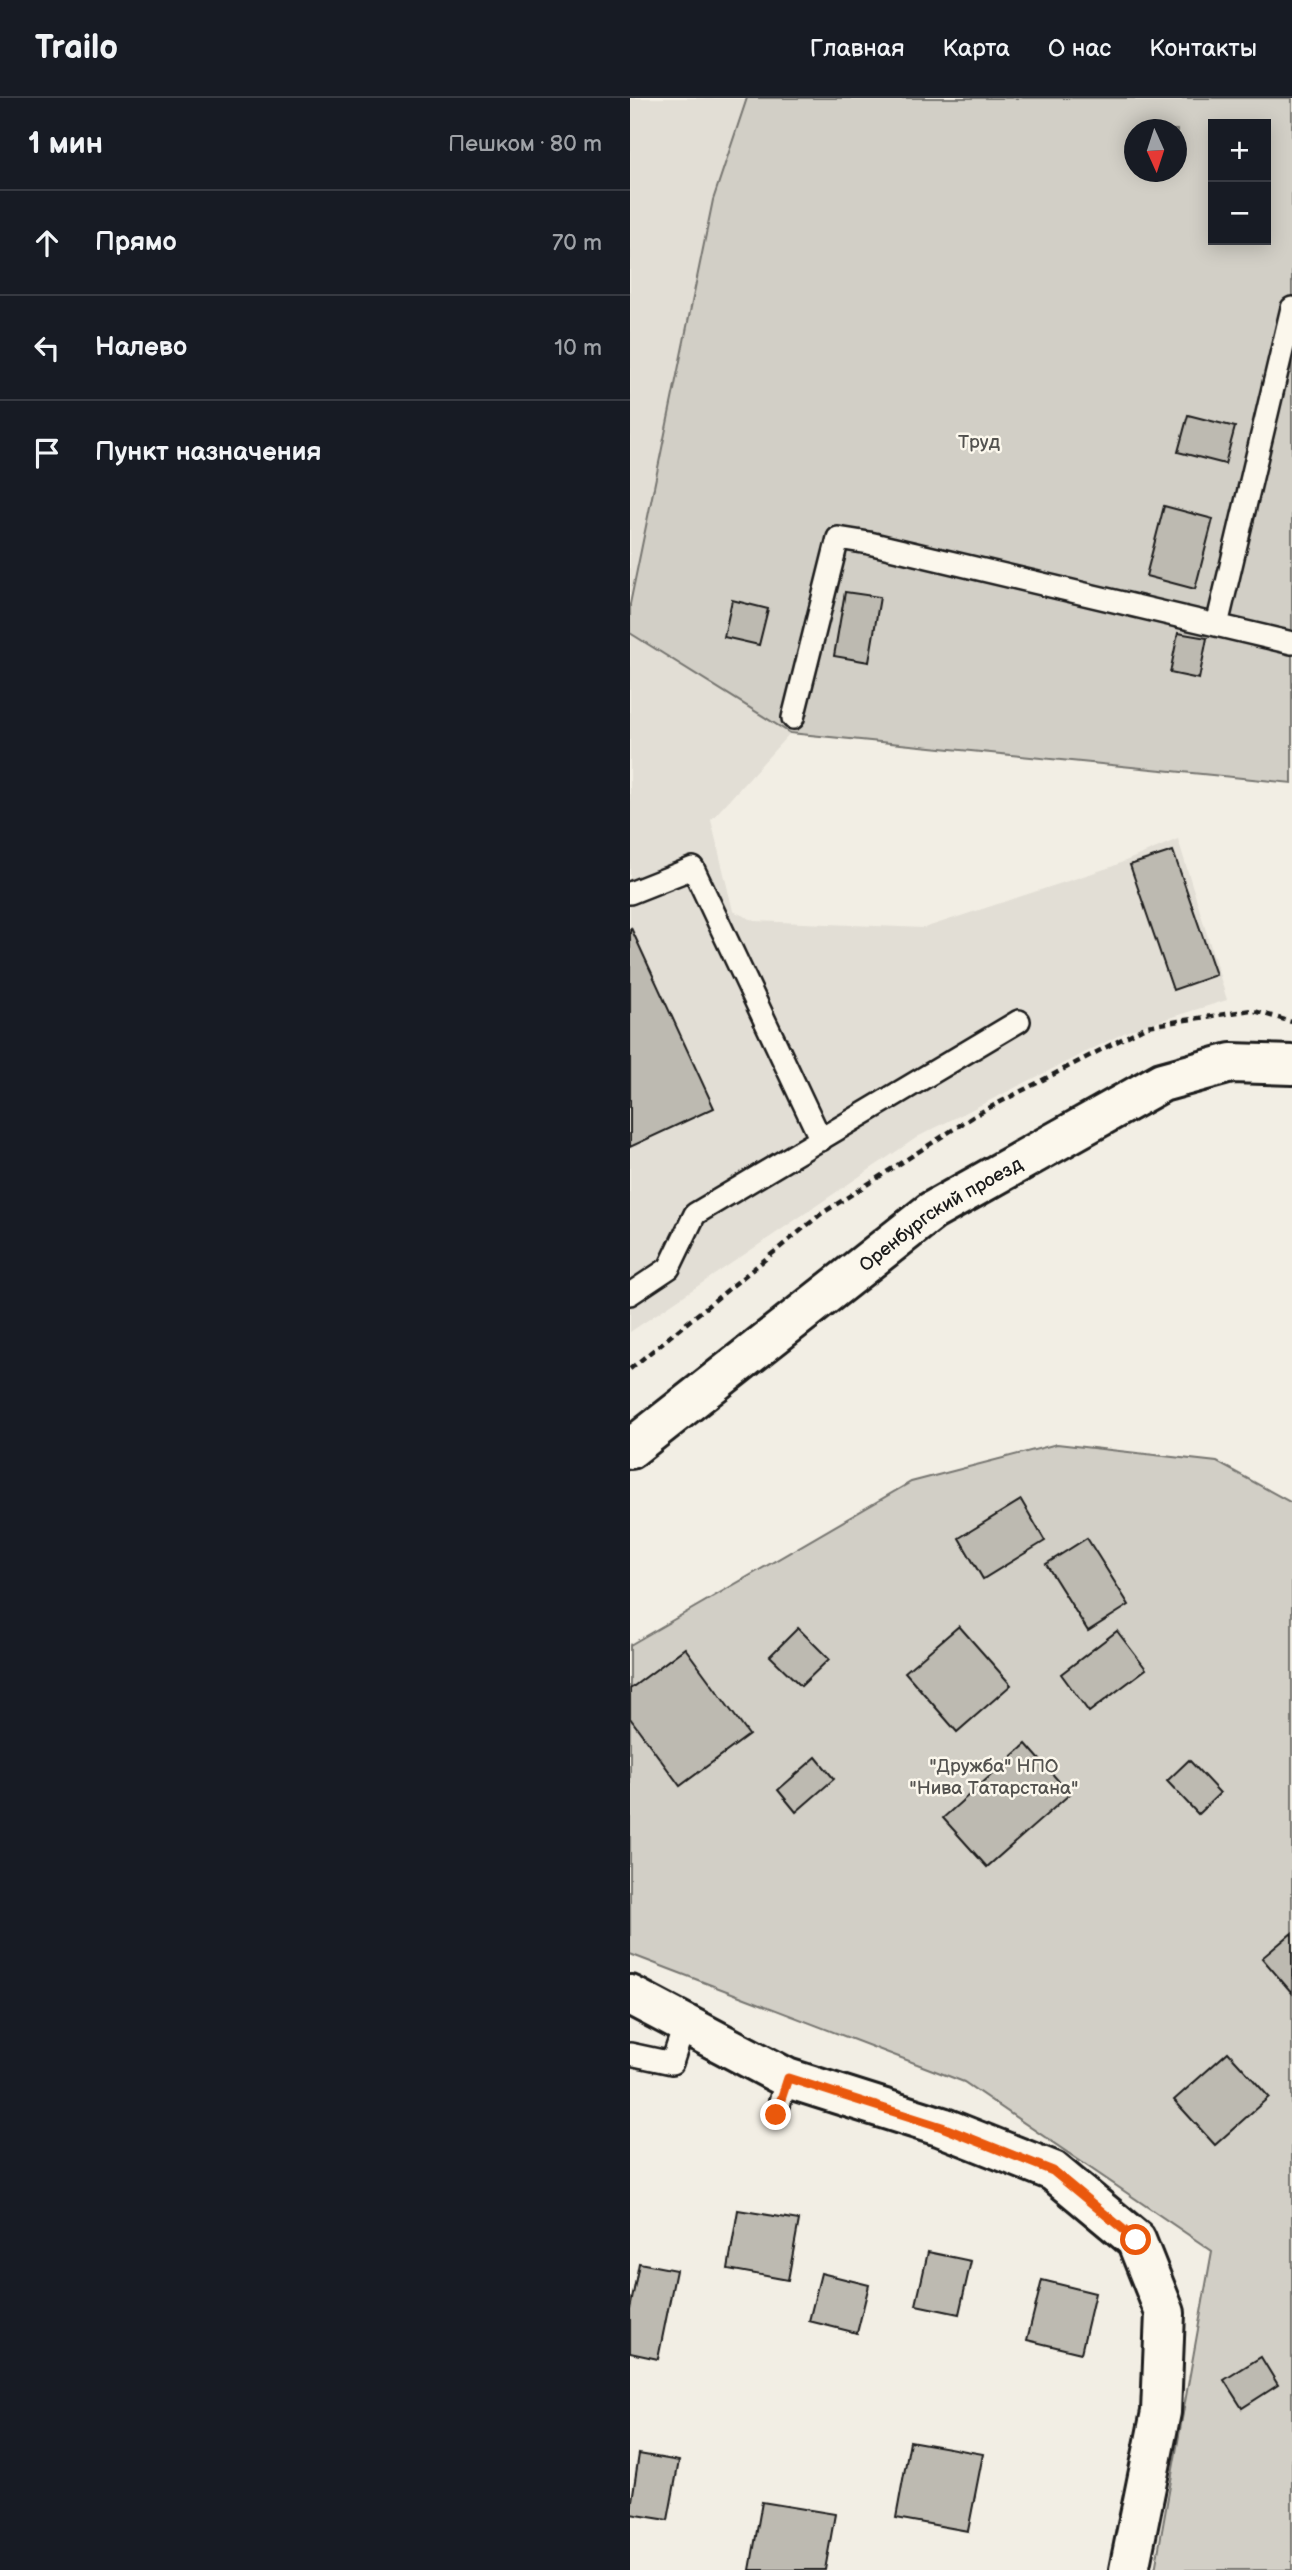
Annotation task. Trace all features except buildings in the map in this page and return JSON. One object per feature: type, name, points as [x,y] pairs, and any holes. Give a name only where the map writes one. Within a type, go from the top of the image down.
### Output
[{"type":"street","name":"Оренбургский проезд","points":[[630,1449],[932,1211],[1162,1082],[1231,1063],[1292,1065]]},
{"type":"street","points":[[630,1996],[788,2078],[942,2127],[1053,2171],[1136,2240],[1165,2313],[1161,2412],[1129,2570]]},
{"type":"lane","points":[[1217,625],[1292,308]]},
{"type":"lane","points":[[793,718],[838,538],[869,543],[1292,643]]},
{"type":"lane","points":[[630,893],[693,868],[821,1140]]},
{"type":"lane","points":[[630,1294],[669,1268],[695,1214],[1019,1021]]},
{"type":"lane","points":[[630,2054],[672,2063],[684,2025]]},
{"type":"lane","points":[[776,2115],[788,2078]]},
{"type":"path","points":[[630,1369],[821,1214],[979,1113],[1147,1026],[1251,1010],[1292,1022]]},
{"type":"shaded area","points":[[630,98],[747,98],[713,200],[630,604]]},
{"type":"shaded area","points":[[630,633],[790,733],[711,820],[733,911],[755,921],[924,928],[1111,867],[1178,839],[1227,1000],[1130,1030],[919,1136],[630,1332]]},
{"type":"green space","name":"Труд","points":[[747,98],[1292,98],[1292,783],[790,733],[630,633],[630,604],[713,200]]},
{"type":"green space","name":"\"Дружба\" НПО \"Нива Татарстана\"","points":[[1057,1444],[1217,1462],[1292,1503],[1292,2570],[1155,2570],[1212,2251],[964,2082],[630,1954],[630,1645],[911,1482]]},
{"type":"route","points":[[776,2115],[788,2078],[942,2127],[1053,2171],[1136,2240]]}]
